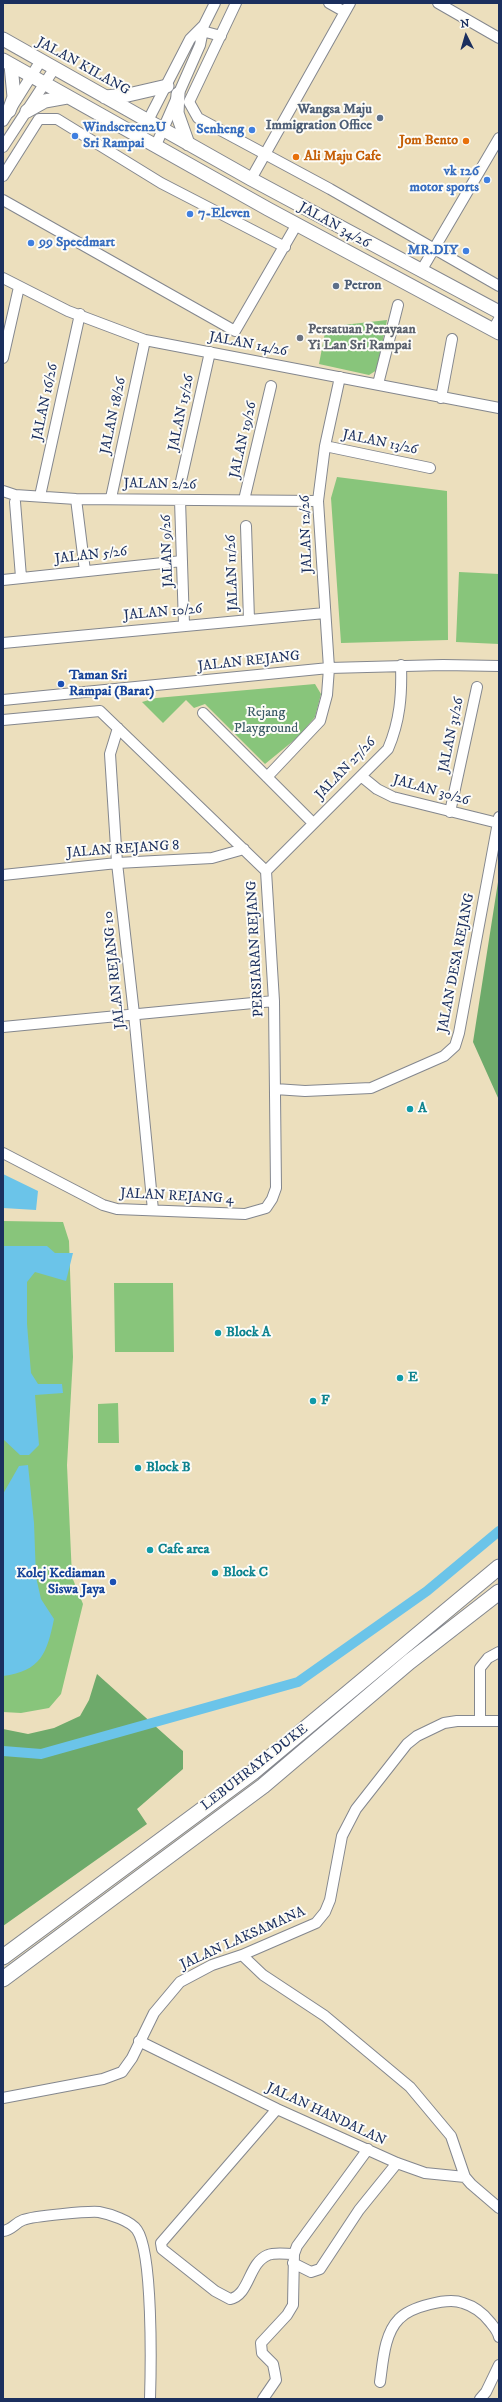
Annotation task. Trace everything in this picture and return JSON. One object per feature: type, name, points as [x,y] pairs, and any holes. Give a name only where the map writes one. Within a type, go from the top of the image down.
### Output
[{"type":"highway","name":"LEBUHRAYA DUKE","points":[[3,1958],[253,1772],[499,1567]]},
{"type":"highway","name":"LEBUHRAYA DUKE","points":[[3,1979],[263,1786],[409,1662],[499,1592]]},
{"type":"main road","name":"JALAN KILANG","points":[[3,39],[40,62],[163,130]]},
{"type":"main road","points":[[7,63],[140,136]]},
{"type":"main road","points":[[6,116],[14,97],[7,63]]},
{"type":"main road","points":[[105,97],[128,95],[167,86]]},
{"type":"main road","points":[[178,94],[177,113],[188,144]]},
{"type":"main road","points":[[27,111],[45,101],[67,97]]},
{"type":"main road","name":"JALAN 34/26","points":[[163,130],[251,180],[499,312]]},
{"type":"main road","name":"JALAN 34/26","points":[[140,136],[297,224],[497,327]]},
{"type":"street","points":[[156,145],[200,46],[203,28],[215,3]]},
{"type":"street","points":[[236,3],[189,102],[198,118],[264,156],[330,189],[499,286]]},
{"type":"street","points":[[251,180],[348,8],[329,3]]},
{"type":"street","points":[[438,3],[499,38]]},
{"type":"street","points":[[203,28],[221,36]]},
{"type":"street","points":[[140,136],[190,39],[203,28]]},
{"type":"street","points":[[6,116],[40,62]]},
{"type":"street","points":[[3,147],[54,69]]},
{"type":"street","points":[[3,176],[39,120],[57,119],[161,182],[285,247]]},
{"type":"street","points":[[421,271],[499,138]]},
{"type":"street","points":[[3,200],[235,331],[297,224]]},
{"type":"street","name":"JALAN 14/26","points":[[3,278],[68,311],[80,314],[145,340],[499,408]]},
{"type":"street","points":[[3,358],[20,287]]},
{"type":"street","points":[[378,384],[398,305]]},
{"type":"street","name":"JALAN 16/26","points":[[40,496],[80,314]]},
{"type":"street","points":[[441,398],[452,339]]},
{"type":"street","name":"JALAN 18/26","points":[[111,498],[145,340]]},
{"type":"street","name":"JALAN 15/26","points":[[181,481],[210,352]]},
{"type":"street","name":"JALAN 12/26","points":[[267,777],[320,721],[327,695],[329,668],[318,501],[325,446],[340,377]]},
{"type":"street","name":"JALAN 19/26","points":[[244,500],[271,386]]},
{"type":"street","name":"JALAN 13/26","points":[[325,446],[430,468]]},
{"type":"street","name":"JALAN 2/26","points":[[3,491],[15,495],[76,499],[111,498],[318,501]]},
{"type":"street","points":[[76,499],[85,571]]},
{"type":"street","name":"JALAN 9/26","points":[[180,500],[184,625]]},
{"type":"street","points":[[15,502],[21,577]]},
{"type":"street","name":"JALAN 11/26","points":[[246,526],[249,620]]},
{"type":"street","name":"JALAN 5/26","points":[[3,580],[182,561]]},
{"type":"street","name":"JALAN 10/26","points":[[3,643],[325,613]]},
{"type":"street","name":"JALAN REJANG","points":[[3,700],[329,668],[401,665],[499,666]]},
{"type":"street","name":"JALAN 27/26","points":[[266,871],[388,749],[392,740],[402,701],[401,665]]},
{"type":"street","name":"JALAN 31/26","points":[[450,812],[477,687]]},
{"type":"street","name":"PERSIARAN REJANG","points":[[3,720],[100,711],[266,871],[274,1001],[276,1188],[272,1199],[266,1208]]},
{"type":"street","points":[[203,713],[314,823]]},
{"type":"street","name":"JALAN REJANG 10","points":[[118,728],[110,754],[117,863],[152,1193]]},
{"type":"street","name":"JALAN 30/26","points":[[361,776],[377,789],[393,797],[450,812],[498,820]]},
{"type":"street","name":"JALAN DESA REJANG","points":[[275,1089],[305,1091],[371,1088],[444,1056],[455,1046],[459,1033],[498,820]]},
{"type":"street","name":"JALAN REJANG 8","points":[[3,875],[117,863],[212,858],[244,849]]},
{"type":"street","points":[[3,1027],[274,1001]]},
{"type":"street","name":"JALAN REJANG 4","points":[[3,1153],[102,1205],[117,1209],[245,1214],[266,1208]]},
{"type":"street","points":[[135,1210],[144,1203],[152,1193]]},
{"type":"street","points":[[152,1193],[157,1210]]},
{"type":"street","points":[[480,1721],[480,1668],[488,1658],[499,1652]]},
{"type":"street","name":"JALAN LAKSAMANA","points":[[3,2098],[103,2079],[122,2072],[132,2058],[154,2013],[180,1982],[212,1965],[242,1955],[316,1923],[325,1912],[330,1900],[342,1836],[356,1809],[406,1744],[424,1732],[444,1723],[499,1721]]},
{"type":"street","points":[[242,1955],[263,1975],[325,2016],[410,2086],[452,2136],[465,2177],[499,2208]]},
{"type":"street","name":"JALAN HANDALAN","points":[[139,2041],[277,2109],[368,2150],[425,2173],[465,2177]]},
{"type":"street","points":[[277,2109],[161,2243],[162,2249],[215,2291],[230,2299],[241,2293],[261,2259],[270,2254],[293,2258],[311,2272],[320,2269],[359,2210],[397,2162]]},
{"type":"street","points":[[263,2399],[276,2380],[276,2374],[273,2364],[262,2353],[262,2343],[287,2315],[293,2305],[293,2258],[368,2150]]},
{"type":"street","points":[[3,2231],[10,2230],[26,2219],[99,2212],[122,2220],[137,2229],[144,2244],[150,2325],[150,2399]]},
{"type":"street","points":[[380,2382],[386,2348],[392,2330],[400,2318],[419,2308],[442,2301],[462,2302],[484,2314],[498,2332],[499,2337]]},
{"type":"street","points":[[480,2399],[486,2392],[499,2365]]},
{"type":"green space","points":[[387,320],[377,370],[369,375],[319,364],[326,327]]},
{"type":"green space","points":[[337,477],[447,491],[448,640],[341,643],[331,498]]},
{"type":"green space","points":[[459,572],[499,574],[499,644],[456,642]]},
{"type":"green space","name":"Rejang Playground","points":[[315,684],[321,694],[315,717],[298,737],[265,764],[205,704],[194,708],[186,700],[163,723],[142,702],[156,698]]},
{"type":"green space","points":[[499,882],[499,1100],[473,1042]]},
{"type":"green space","points":[[3,1221],[63,1222],[69,1241],[73,1357],[67,1465],[72,1577],[83,1604],[61,1694],[49,1708],[21,1713],[3,1712]]},
{"type":"green space","points":[[114,1283],[173,1283],[174,1352],[115,1352]]},
{"type":"green space","points":[[118,1403],[119,1443],[98,1443],[98,1404]]},
{"type":"green space","points":[[97,1674],[183,1751],[183,1769],[137,1809],[147,1824],[3,1926],[3,1729],[28,1734],[54,1728],[80,1716],[89,1700]]},
{"type":"water","points":[[3,1174],[38,1191],[36,1210],[3,1208]]},
{"type":"water","points":[[3,1246],[47,1246],[55,1253],[73,1253],[66,1281],[35,1272],[27,1282],[27,1324],[31,1373],[38,1384],[62,1384],[63,1393],[35,1395],[39,1445],[29,1455],[20,1455],[3,1439]]},
{"type":"water","points":[[28,1465],[34,1523],[36,1577],[41,1599],[54,1619],[45,1651],[34,1665],[16,1674],[3,1676],[3,1494],[19,1466]]},
{"type":"waterway","points":[[3,1751],[41,1754],[298,1682],[427,1591],[499,1531]]},
{"type":"place","name":"Wangsa Maju Immigration Office","points":[[380,118]]},
{"type":"place","name":"Senheng","points":[[252,130]]},
{"type":"place","name":"Windscreen2U Sri Rampai","points":[[75,136]]},
{"type":"place","name":"Jom Bento","points":[[466,141]]},
{"type":"place","name":"Ali Maju Cafe","points":[[296,157]]},
{"type":"place","name":"vk 126 motor sports","points":[[487,180]]},
{"type":"place","name":"7-Eleven","points":[[190,214]]},
{"type":"place","name":"99 Speedmart","points":[[31,243]]},
{"type":"place","name":"MR.DIY","points":[[466,251]]},
{"type":"place","name":"Petron","points":[[336,286]]},
{"type":"place","name":"Persatuan Perayaan Yi Lan Sri Rampai","points":[[300,338]]},
{"type":"place","name":"Taman Sri Rampai (Barat)","points":[[61,684]]},
{"type":"place","name":"A","points":[[410,1109]]},
{"type":"place","name":"Block A","points":[[218,1333]]},
{"type":"place","name":"E","points":[[400,1378]]},
{"type":"place","name":"F","points":[[313,1401]]},
{"type":"place","name":"Block B","points":[[138,1468]]},
{"type":"place","name":"Cafe area","points":[[150,1550]]},
{"type":"place","name":"Block C","points":[[215,1573]]},
{"type":"place","name":"Kolej Kediaman Siswa Jaya","points":[[113,1582]]}]
